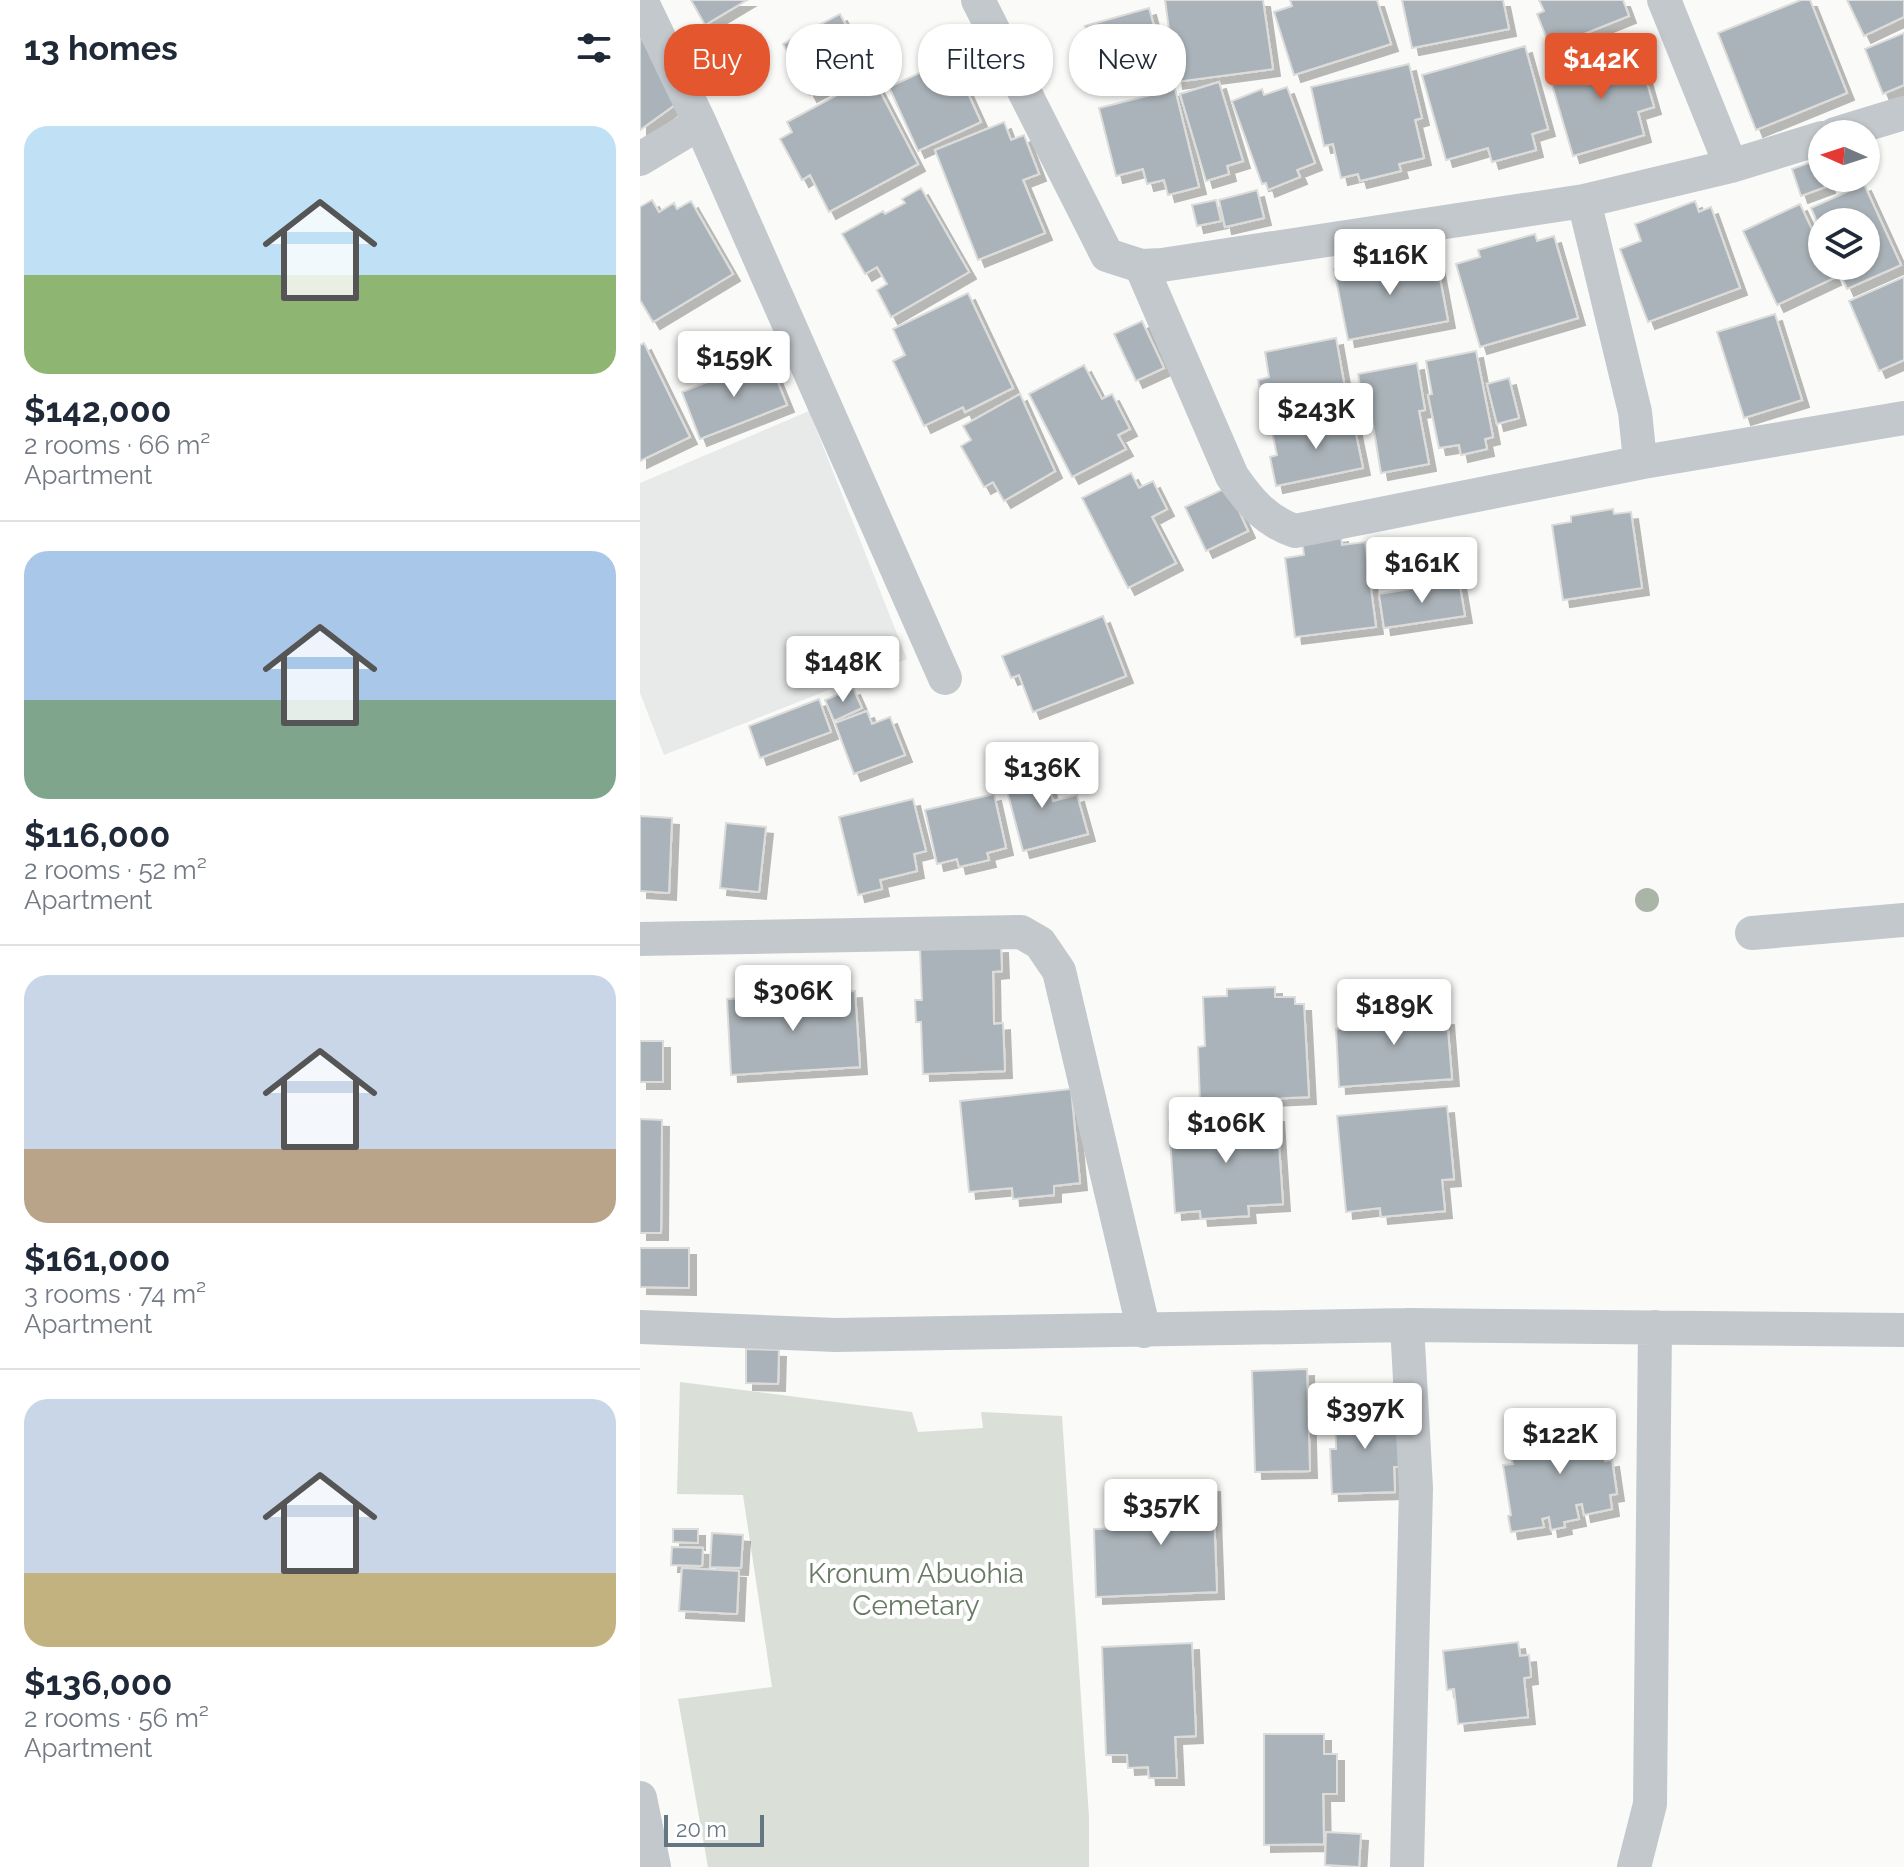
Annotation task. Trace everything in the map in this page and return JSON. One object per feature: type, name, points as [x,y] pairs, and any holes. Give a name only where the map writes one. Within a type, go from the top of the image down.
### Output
[{"type":"street","points":[[641,0],[700,123],[945,678]]},
{"type":"street","points":[[978,0],[1107,255],[1141,266],[1584,201],[1731,166],[1808,142]]},
{"type":"street","points":[[1664,0],[1731,166]]},
{"type":"street","points":[[1880,120],[1904,113]]},
{"type":"street","points":[[640,159],[700,123]]},
{"type":"street","points":[[1584,201],[1635,412],[1637,440],[1643,462]]},
{"type":"street","points":[[1141,266],[1232,476],[1248,500],[1265,516],[1295,531],[1643,462],[1904,418]]},
{"type":"street","points":[[1752,933],[1904,920]]},
{"type":"street","points":[[640,939],[1021,932],[1040,943],[1059,971],[1144,1331]]},
{"type":"street","points":[[1407,1325],[1416,1488],[1407,1867]]},
{"type":"street","points":[[640,1327],[836,1335],[1407,1325],[1904,1330]]},
{"type":"street","points":[[1634,1867],[1650,1804],[1655,1327]]},
{"type":"street","points":[[640,1798],[654,1867]]},
{"type":"shaded area","points":[[809,411],[907,659],[664,755],[640,693],[640,483]]},
{"type":"green space","name":"Kronum Abuohia Cemetary","points":[[680,1382],[912,1412],[918,1432],[983,1428],[981,1412],[1062,1416],[1089,1817],[1089,1867],[708,1867],[678,1699],[772,1687],[743,1495],[677,1494]]},
{"type":"building","points":[[691,0],[747,0],[707,24]]},
{"type":"building","points":[[1165,0],[1263,0],[1273,69],[1186,81],[1186,24],[1168,24]]},
{"type":"building","points":[[1290,0],[1377,0],[1391,44],[1294,75],[1274,12],[1292,6]]},
{"type":"building","points":[[1402,0],[1503,0],[1509,29],[1412,48]]},
{"type":"building","points":[[1539,0],[1623,0],[1629,16],[1564,42],[1561,36],[1548,42],[1537,14],[1544,11]]},
{"type":"building","points":[[1801,0],[1810,0],[1847,93],[1756,130],[1718,33]]},
{"type":"building","points":[[1847,0],[1904,0],[1904,17],[1864,36]]},
{"type":"building","points":[[1149,8],[1153,24],[1092,24]]},
{"type":"building","points":[[840,14],[845,24],[821,24]]},
{"type":"building","points":[[640,33],[664,75],[664,96],[676,96],[679,102],[640,130]]},
{"type":"building","points":[[1904,33],[1904,85],[1883,94],[1865,49]]},
{"type":"building","points":[[1525,46],[1548,129],[1532,134],[1536,150],[1492,162],[1488,148],[1446,160],[1422,75]]},
{"type":"building","points":[[1621,49],[1626,66],[1641,62],[1654,107],[1638,112],[1644,135],[1573,156],[1548,71]]},
{"type":"building","points":[[1409,64],[1422,118],[1415,120],[1424,158],[1399,164],[1401,171],[1360,181],[1358,174],[1341,178],[1333,144],[1324,146],[1311,87]]},
{"type":"building","points":[[918,74],[918,96],[969,96],[981,122],[918,151],[893,96],[902,96],[902,81]]},
{"type":"building","points":[[1219,82],[1243,161],[1227,166],[1229,174],[1206,181],[1181,96],[1186,96],[1186,92]]},
{"type":"building","points":[[1287,87],[1315,163],[1297,170],[1300,177],[1268,190],[1266,183],[1262,184],[1232,101],[1262,89],[1264,95]]},
{"type":"building","points":[[835,96],[882,96],[918,164],[829,212],[810,175],[802,180],[780,139],[792,132],[787,122]]},
{"type":"building","points":[[1147,96],[1177,96],[1199,187],[1168,195],[1164,180],[1147,184],[1143,169],[1116,176],[1099,108]]},
{"type":"building","points":[[1004,122],[1011,140],[1024,135],[1039,174],[1023,180],[1045,233],[978,260],[935,150]]},
{"type":"building","points":[[1808,163],[1808,192],[1812,192],[1801,196],[1792,169]]},
{"type":"building","points":[[921,188],[969,272],[891,317],[877,290],[887,284],[877,267],[865,274],[842,234],[883,211],[885,214],[905,203],[902,199]]},
{"type":"building","points":[[1257,190],[1264,218],[1225,227],[1219,200]]},
{"type":"building","points":[[1846,192],[1868,192],[1875,208],[1811,208]]},
{"type":"building","points":[[652,200],[659,212],[674,203],[677,209],[691,201],[733,274],[653,322],[640,300],[640,207]]},
{"type":"building","points":[[1216,200],[1221,221],[1197,226],[1192,205]]},
{"type":"building","points":[[1695,201],[1699,212],[1711,207],[1740,288],[1648,322],[1620,249],[1641,241],[1635,224]]},
{"type":"building","points":[[1800,204],[1808,221],[1808,280],[1830,280],[1777,305],[1743,231]]},
{"type":"building","points":[[1880,219],[1901,265],[1880,274]]},
{"type":"building","points":[[1535,234],[1537,241],[1554,236],[1578,318],[1480,347],[1456,264],[1480,257],[1478,250]]},
{"type":"building","points":[[1436,257],[1448,321],[1348,340],[1334,269],[1384,259],[1386,267]]},
{"type":"building","points":[[1904,277],[1904,360],[1879,371],[1849,301]]},
{"type":"building","points":[[1843,280],[1867,280],[1847,289]]},
{"type":"building","points":[[968,293],[1013,388],[965,412],[963,407],[924,426],[893,361],[905,355],[893,329]]},
{"type":"building","points":[[1775,314],[1802,400],[1744,418],[1717,332]]},
{"type":"building","points":[[1142,321],[1164,368],[1136,381],[1114,334]]},
{"type":"building","points":[[1336,338],[1348,405],[1286,417],[1285,410],[1264,414],[1258,380],[1269,377],[1265,352]]},
{"type":"building","points":[[644,343],[690,437],[640,461],[640,345]]},
{"type":"building","points":[[1476,351],[1493,437],[1485,439],[1487,449],[1461,455],[1459,445],[1439,448],[1428,395],[1432,394],[1426,361]]},
{"type":"building","points":[[768,358],[787,405],[700,439],[682,392]]},
{"type":"building","points":[[1417,363],[1425,410],[1419,411],[1429,464],[1381,473],[1372,419],[1366,420],[1358,374]]},
{"type":"building","points":[[1084,365],[1102,399],[1112,394],[1130,429],[1118,435],[1126,449],[1072,477],[1029,394]]},
{"type":"building","points":[[1509,378],[1519,418],[1497,424],[1487,384]]},
{"type":"building","points":[[1020,394],[1055,471],[1004,501],[993,482],[984,487],[961,446],[971,440],[963,426]]},
{"type":"building","points":[[1352,415],[1363,468],[1276,486],[1270,457],[1277,455],[1272,432]]},
{"type":"building","points":[[1131,473],[1139,488],[1153,481],[1167,509],[1152,517],[1176,563],[1128,588],[1082,498]]},
{"type":"building","points":[[1228,487],[1248,531],[1206,551],[1185,507]]},
{"type":"building","points":[[1613,509],[1614,514],[1631,512],[1642,588],[1563,600],[1552,525],[1571,522],[1571,516]]},
{"type":"building","points":[[1341,535],[1342,545],[1365,542],[1376,627],[1295,637],[1285,558],[1304,555],[1302,540]]},
{"type":"building","points":[[1459,581],[1465,616],[1384,628],[1379,594]]},
{"type":"building","points":[[1103,616],[1126,676],[1033,712],[1019,675],[1011,678],[1002,656]]},
{"type":"building","points":[[853,688],[862,708],[834,721],[825,700]]},
{"type":"building","points":[[819,699],[831,732],[760,758],[749,726]]},
{"type":"building","points":[[867,711],[872,724],[890,717],[905,755],[854,774],[835,723]]},
{"type":"building","points":[[1043,765],[1053,801],[1077,795],[1088,834],[1023,851],[1003,776]]},
{"type":"building","points":[[994,794],[1006,848],[987,853],[989,860],[959,867],[957,859],[937,864],[925,810]]},
{"type":"building","points":[[913,799],[926,851],[914,854],[917,871],[880,880],[882,889],[858,895],[839,817]]},
{"type":"building","points":[[640,816],[672,818],[669,893],[640,891]]},
{"type":"building","points":[[726,823],[766,827],[759,892],[720,888]]},
{"type":"building","points":[[1001,946],[1002,971],[993,972],[994,1024],[1003,1023],[1005,1071],[923,1074],[921,1022],[916,1022],[915,1000],[922,1000],[920,949]]},
{"type":"building","points":[[1275,987],[1275,997],[1295,997],[1295,1004],[1304,1004],[1309,1097],[1200,1102],[1198,1047],[1205,1046],[1203,997],[1227,996],[1227,989]]},
{"type":"building","points":[[855,991],[860,1067],[731,1075],[727,999]]},
{"type":"building","points":[[1435,1006],[1436,1019],[1447,1018],[1452,1079],[1339,1087],[1336,1029],[1352,1028],[1351,1011]]},
{"type":"building","points":[[640,1041],[663,1041],[663,1082],[640,1082]]},
{"type":"building","points":[[1071,1089],[1080,1183],[1054,1186],[1054,1195],[1013,1199],[1012,1188],[969,1192],[960,1101]]},
{"type":"building","points":[[1447,1106],[1454,1179],[1442,1180],[1445,1211],[1381,1217],[1380,1208],[1346,1212],[1337,1116]]},
{"type":"building","points":[[1277,1115],[1283,1204],[1248,1206],[1249,1216],[1201,1219],[1200,1211],[1175,1213],[1169,1122]]},
{"type":"building","points":[[640,1119],[662,1120],[661,1233],[640,1233]]},
{"type":"building","points":[[640,1248],[689,1248],[689,1288],[640,1287]]},
{"type":"building","points":[[746,1349],[779,1350],[778,1384],[746,1383]]},
{"type":"building","points":[[1307,1369],[1310,1471],[1255,1472],[1252,1371]]},
{"type":"building","points":[[1389,1405],[1390,1433],[1403,1432],[1404,1467],[1394,1467],[1395,1492],[1332,1494],[1330,1449],[1336,1449],[1335,1406]]},
{"type":"building","points":[[1597,1414],[1605,1461],[1612,1460],[1617,1494],[1610,1495],[1612,1509],[1584,1515],[1582,1504],[1576,1505],[1579,1519],[1564,1522],[1565,1527],[1551,1530],[1549,1517],[1542,1519],[1544,1527],[1511,1532],[1503,1465],[1513,1464],[1511,1457],[1527,1454],[1526,1445],[1547,1442],[1544,1424]]},
{"type":"building","points":[[1213,1485],[1217,1592],[1096,1597],[1094,1529],[1129,1528],[1128,1518],[1145,1517],[1143,1488]]},
{"type":"building","points":[[673,1529],[698,1529],[698,1543],[673,1542]]},
{"type":"building","points":[[712,1533],[743,1535],[741,1568],[710,1567]]},
{"type":"building","points":[[672,1547],[703,1548],[702,1566],[671,1565]]},
{"type":"building","points":[[682,1568],[739,1571],[737,1614],[679,1611]]},
{"type":"building","points":[[1518,1642],[1520,1656],[1529,1655],[1531,1677],[1524,1678],[1528,1717],[1458,1724],[1454,1689],[1447,1690],[1443,1651]]},
{"type":"building","points":[[1192,1643],[1196,1736],[1175,1737],[1177,1778],[1149,1778],[1148,1767],[1128,1768],[1127,1755],[1106,1755],[1102,1647]]},
{"type":"building","points":[[1264,1734],[1324,1734],[1324,1754],[1337,1754],[1337,1794],[1323,1794],[1324,1844],[1264,1845]]},
{"type":"building","points":[[1326,1832],[1361,1834],[1359,1867],[1325,1865]]}]
